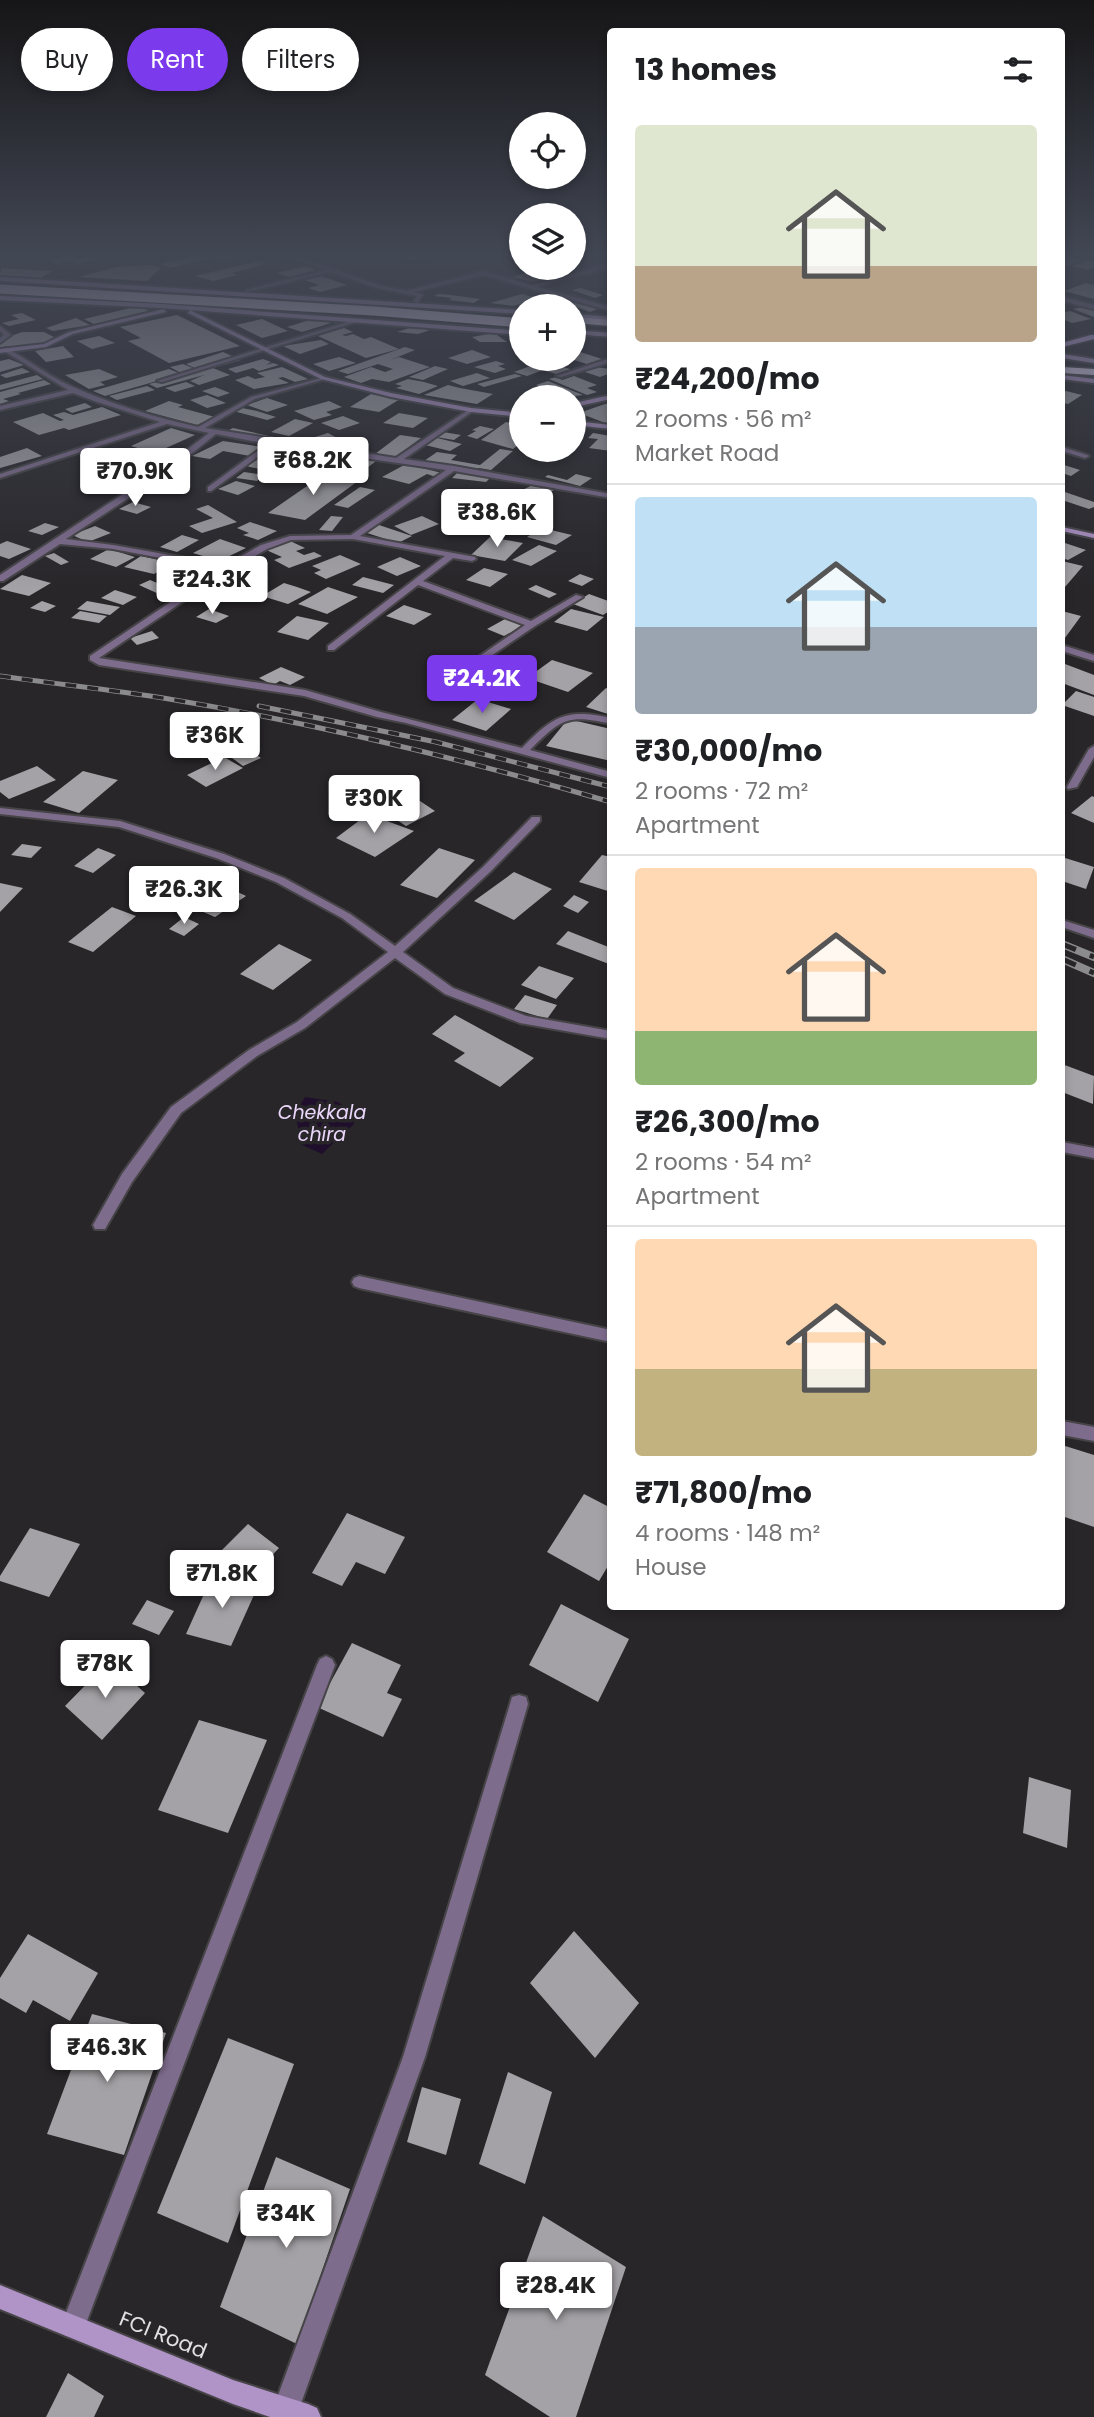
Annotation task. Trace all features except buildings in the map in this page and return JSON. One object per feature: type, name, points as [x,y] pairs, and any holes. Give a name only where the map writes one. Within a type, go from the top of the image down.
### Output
[{"type":"highway","points":[[1065,369],[1094,372]]},
{"type":"main road","points":[[301,367],[323,378],[391,395],[471,410],[509,413]]},
{"type":"main road","points":[[1065,380],[1094,383]]},
{"type":"main road","points":[[586,402],[607,398]]},
{"type":"main road","points":[[586,424],[607,427]]},
{"type":"main road","points":[[1065,530],[1094,536]]},
{"type":"main road","name":"FCI Road","points":[[0,2297],[233,2392],[297,2413]]},
{"type":"street","points":[[33,367],[97,401],[168,421],[271,444],[454,468],[607,495]]},
{"type":"street","points":[[160,381],[204,367]]},
{"type":"street","points":[[559,376],[589,367]]},
{"type":"street","points":[[200,428],[253,398],[323,378]]},
{"type":"street","points":[[0,408],[76,390]]},
{"type":"street","points":[[398,460],[471,410]]},
{"type":"street","points":[[0,476],[168,421]]},
{"type":"street","points":[[0,579],[167,469],[216,431]]},
{"type":"street","points":[[211,489],[271,444]]},
{"type":"street","points":[[1065,450],[1086,456]]},
{"type":"street","points":[[353,537],[454,468]]},
{"type":"street","points":[[472,559],[353,537],[290,538],[264,547],[227,568],[93,658],[99,662],[324,697],[380,715],[607,774]]},
{"type":"street","points":[[59,541],[113,547],[227,568]]},
{"type":"street","points":[[331,648],[452,555]]},
{"type":"street","points":[[416,581],[532,624]]},
{"type":"street","points":[[454,677],[532,624],[579,597]]},
{"type":"street","points":[[1065,649],[1094,658]]},
{"type":"street","points":[[524,751],[555,720],[580,713],[607,720]]},
{"type":"street","points":[[1072,787],[1094,749]]},
{"type":"street","points":[[0,811],[120,824],[220,856],[280,880],[335,910],[449,991],[524,1020],[607,1034]]},
{"type":"street","points":[[100,1225],[127,1178],[176,1110],[253,1053],[301,1025],[395,952],[487,869],[536,820]]},
{"type":"street","points":[[1065,924],[1094,934]]},
{"type":"street","points":[[1065,1148],[1094,1153]]},
{"type":"street","points":[[359,1282],[607,1335]]},
{"type":"street","points":[[1065,1429],[1094,1434]]},
{"type":"street","points":[[73,2326],[326,1665]]},
{"type":"street","points":[[297,2413],[414,2057],[519,1703]]},
{"type":"water","name":"Chekkala chira","points":[[305,1097],[338,1102],[353,1112],[354,1124],[322,1154],[302,1145],[295,1114]]},
{"type":"railway","points":[[0,676],[169,699],[281,720],[447,758],[607,801]]},
{"type":"railway","points":[[259,706],[436,742],[607,786]]},
{"type":"railway","points":[[1065,945],[1094,957]]},
{"type":"railway","points":[[1065,960],[1094,973]]}]
